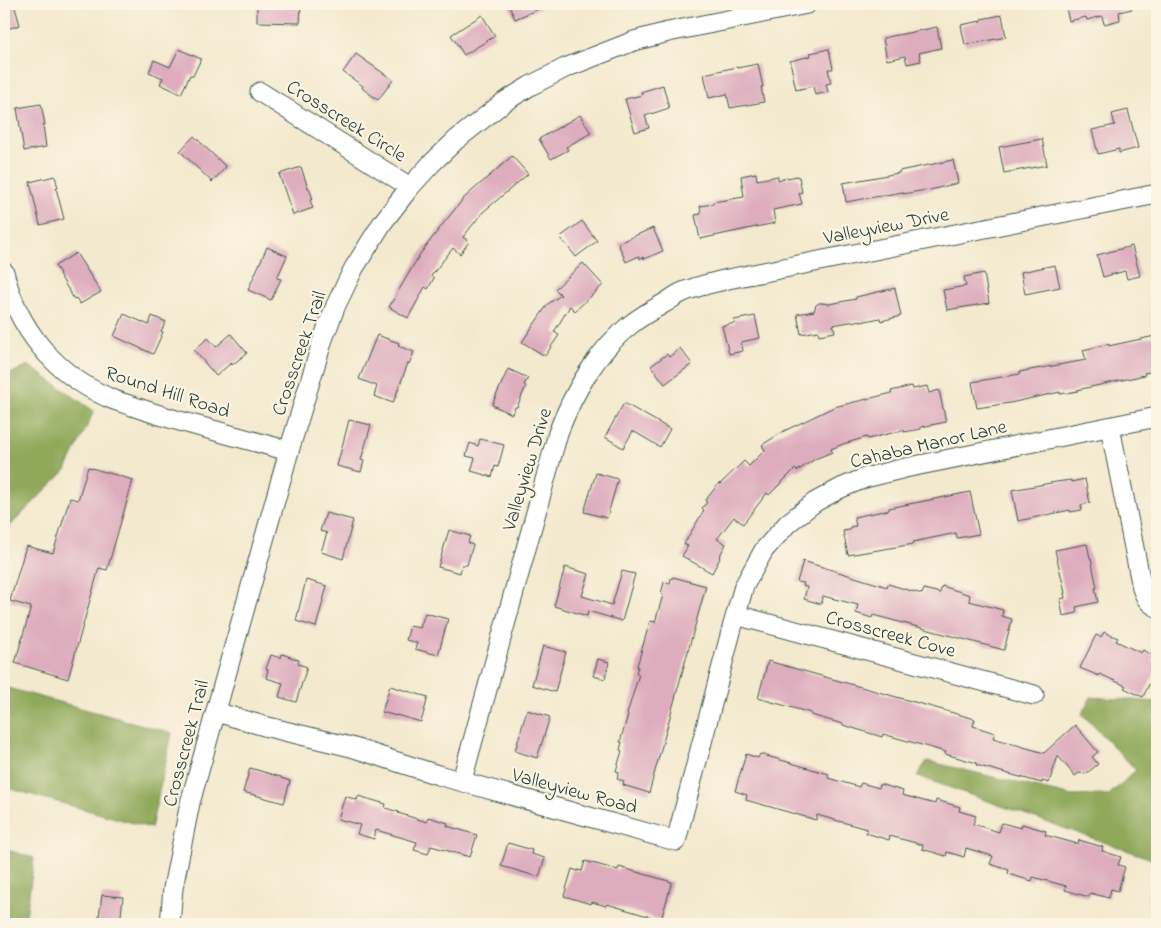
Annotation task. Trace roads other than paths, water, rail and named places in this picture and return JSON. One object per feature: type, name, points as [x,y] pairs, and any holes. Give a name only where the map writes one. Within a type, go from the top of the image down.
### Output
[{"type":"street","name":"Crosscreek Trail","points":[[170,924],[173,888],[190,803],[323,339],[336,305],[354,268],[383,222],[410,187],[456,140],[504,102],[565,68],[634,41],[668,32],[807,4]]},
{"type":"street","name":"Crosscreek Circle","points":[[260,92],[410,187]]},
{"type":"street","name":"Valleyview Drive","points":[[462,780],[558,433],[577,391],[594,365],[610,344],[630,325],[648,312],[683,292],[728,279],[1157,194]]},
{"type":"street","name":"Round Hill Road","points":[[4,272],[23,322],[35,339],[62,370],[84,385],[108,398],[168,418],[290,451]]},
{"type":"street","name":"Cahaba Manor Lane","points":[[676,841],[744,586],[764,550],[788,523],[815,502],[865,478],[905,468],[1157,417]]},
{"type":"street","points":[[1110,427],[1142,588],[1146,599],[1155,606]]},
{"type":"street","name":"Crosscreek Cove","points":[[736,615],[1034,695]]},
{"type":"street","points":[[216,712],[351,748],[438,775],[462,780]]},
{"type":"street","name":"Valleyview Road","points":[[462,780],[505,794],[676,841]]}]
